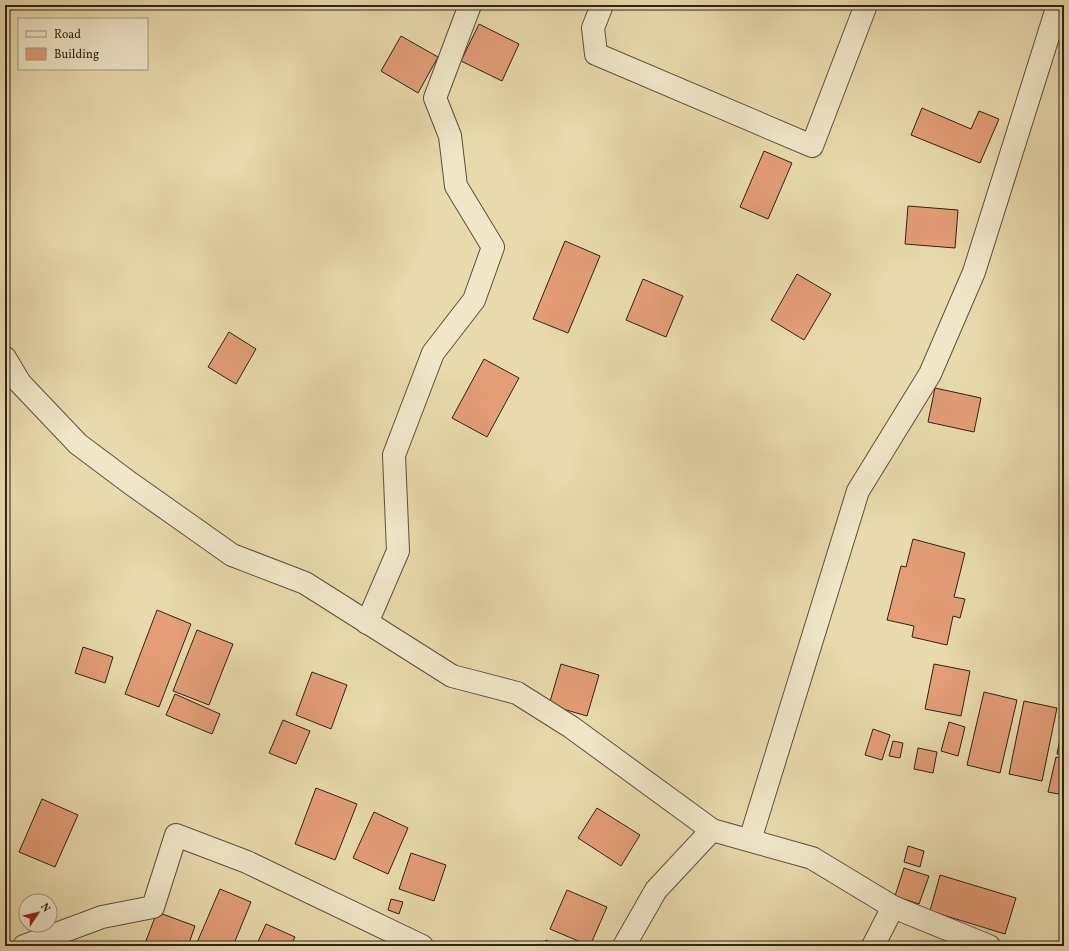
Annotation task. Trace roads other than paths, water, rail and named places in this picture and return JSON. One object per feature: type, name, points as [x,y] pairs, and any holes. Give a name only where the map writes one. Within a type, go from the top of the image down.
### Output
[{"type":"street","points":[[367,623],[398,551],[394,455],[433,353],[474,300],[493,247],[456,186],[450,136],[435,98],[470,5]]},
{"type":"street","points":[[602,5],[593,28],[596,54],[812,146],[866,5]]},
{"type":"street","points":[[750,840],[858,491],[930,374],[974,272],[1058,5]]},
{"type":"street","points":[[5,358],[20,383],[78,444],[130,483],[232,555],[305,583],[452,676],[517,693],[571,727],[712,830],[812,858],[893,907],[989,946]]},
{"type":"street","points":[[624,946],[656,890],[712,830]]},
{"type":"street","points":[[24,946],[102,917],[153,907],[176,835],[246,862],[422,946]]},
{"type":"street","points":[[873,946],[893,907]]}]
